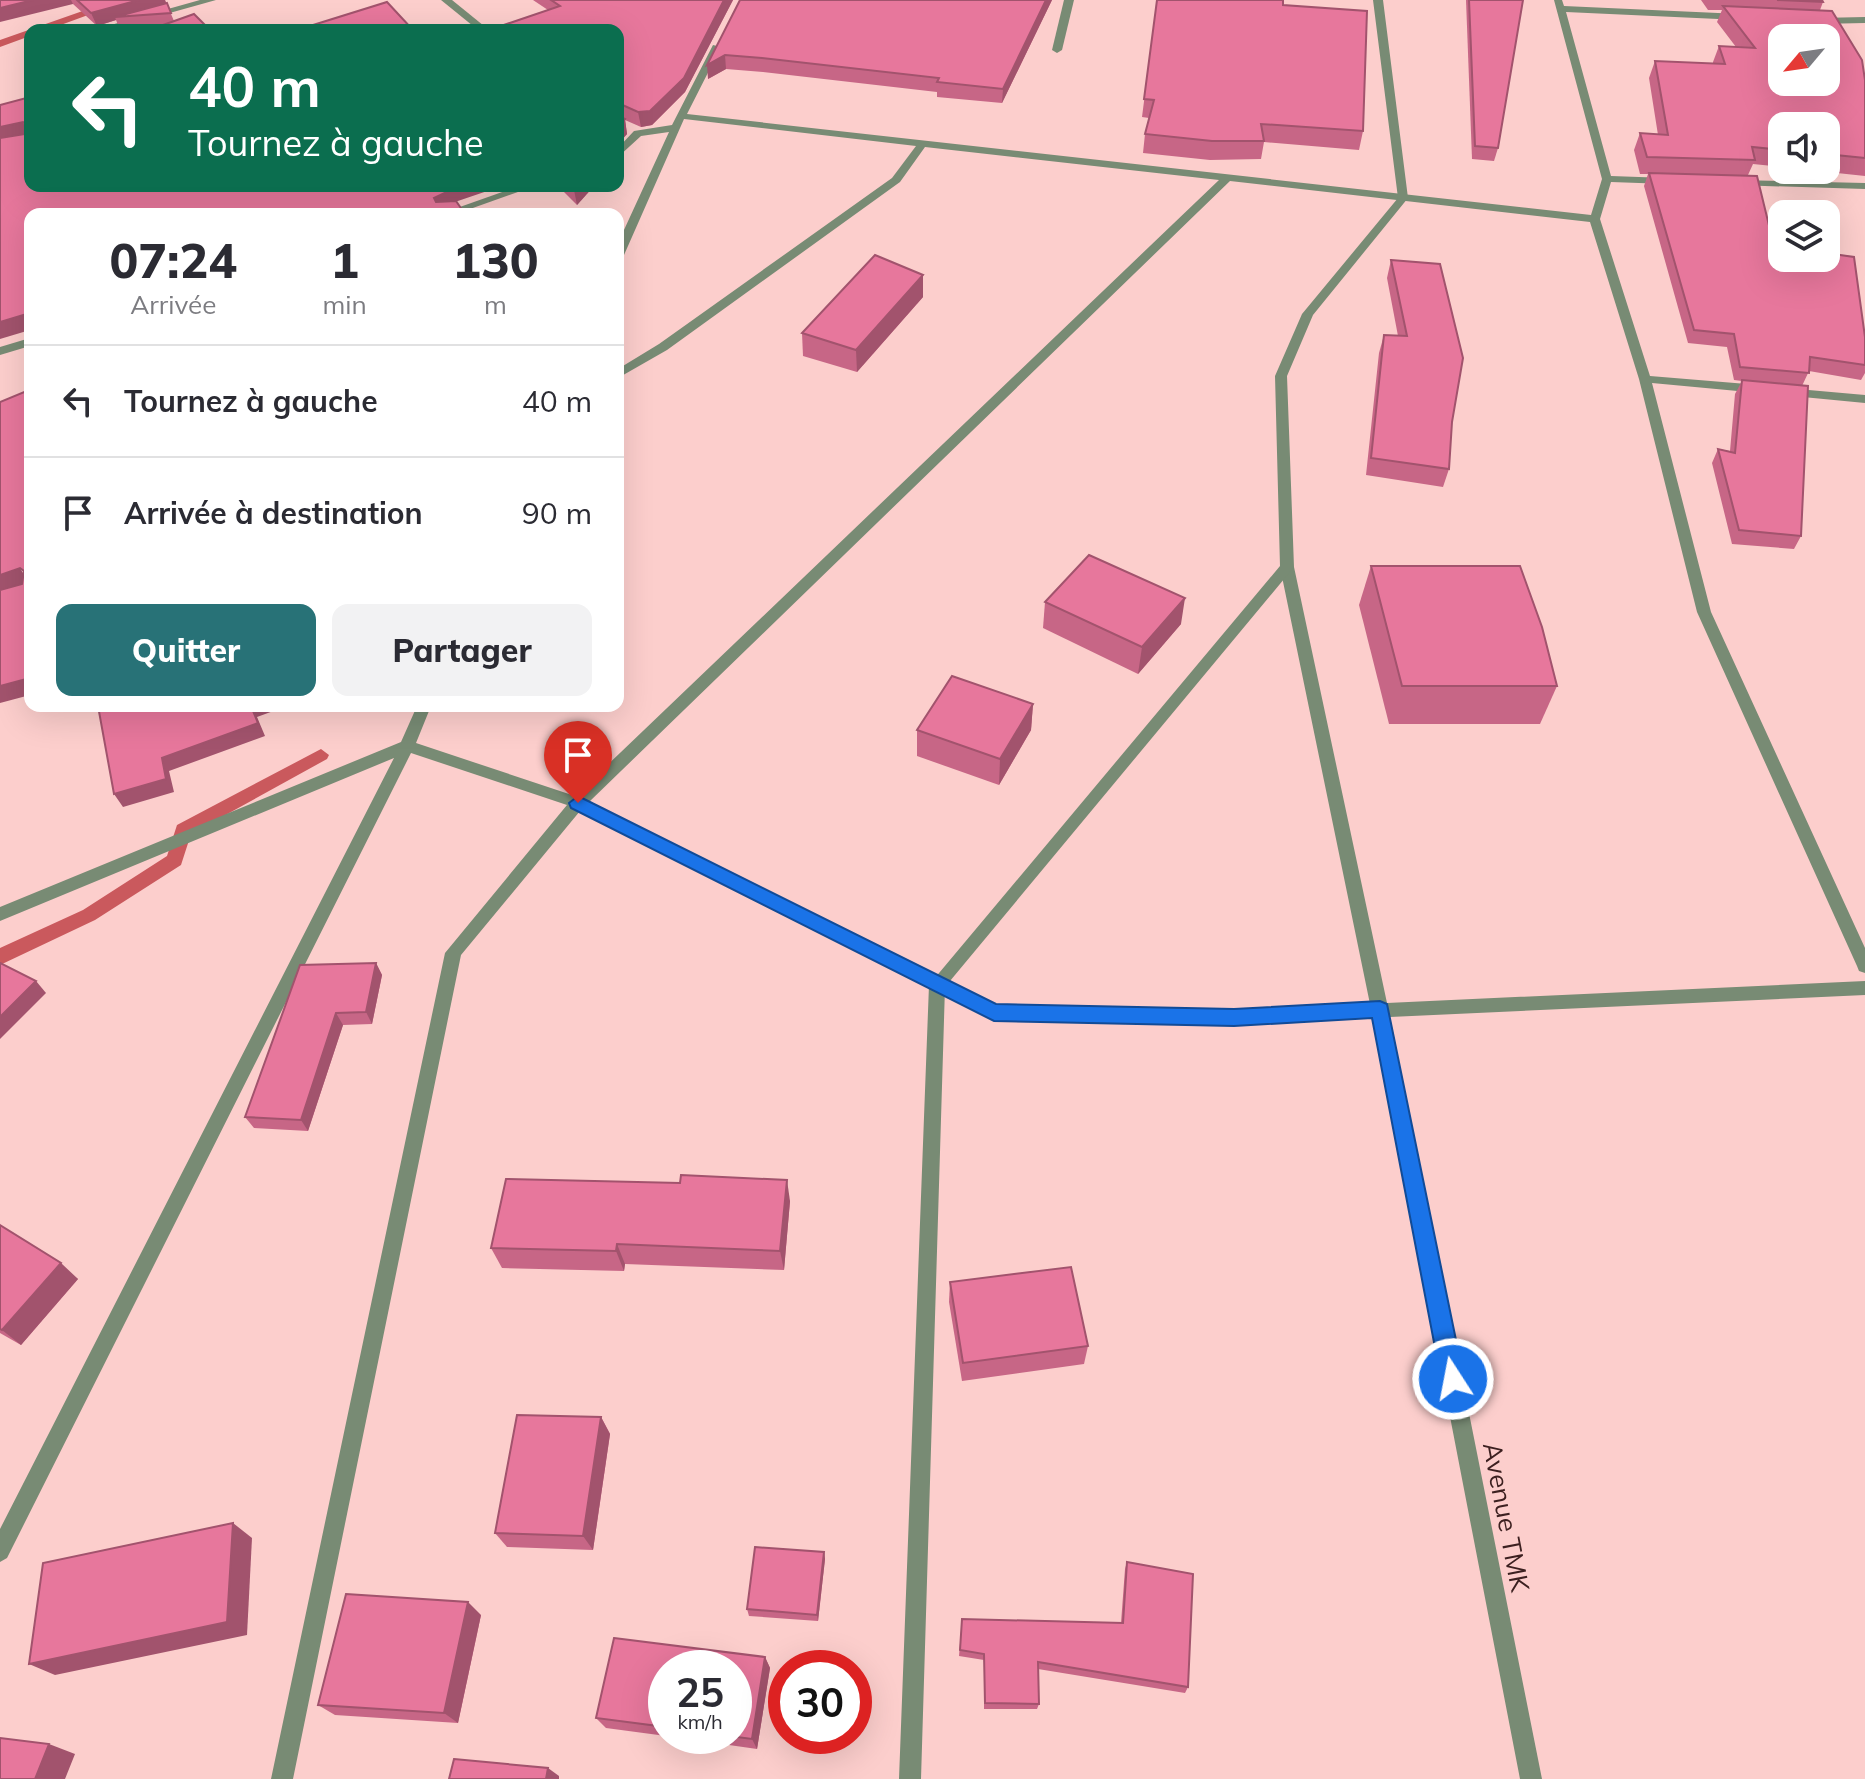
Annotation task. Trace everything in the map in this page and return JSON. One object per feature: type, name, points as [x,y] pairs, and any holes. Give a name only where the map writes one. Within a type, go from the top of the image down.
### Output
[{"type":"street","points":[[121,24],[211,0]]},
{"type":"street","points":[[446,0],[476,24]]},
{"type":"street","points":[[1057,50],[1069,0]]},
{"type":"street","points":[[1378,0],[1403,198]]},
{"type":"street","points":[[1746,17],[1560,4],[1607,179],[1595,219],[1645,379],[1704,612],[1865,966]]},
{"type":"street","points":[[1807,20],[1865,20]]},
{"type":"street","points":[[624,242],[675,128],[721,39]]},
{"type":"street","points":[[681,116],[1595,219]]},
{"type":"street","points":[[624,144],[633,129],[675,128]]},
{"type":"street","points":[[624,370],[663,347],[896,180],[922,144]]},
{"type":"street","points":[[282,1779],[453,953],[578,803],[1227,178]]},
{"type":"street","points":[[1607,179],[1683,181]]},
{"type":"street","points":[[1728,182],[1865,186]]},
{"type":"street","points":[[463,208],[512,192]]},
{"type":"street","name":"Avenue TMK","points":[[1403,198],[1308,314],[1281,376],[1287,567],[1380,1010],[1531,1779]]},
{"type":"street","points":[[0,351],[24,344]]},
{"type":"street","points":[[1645,379],[1865,399]]},
{"type":"street","points":[[910,1779],[937,985],[1287,567]]},
{"type":"street","points":[[0,1551],[421,712]]},
{"type":"street","points":[[0,914],[407,746],[578,803],[994,1012],[1234,1017],[1865,988]]},
{"type":"street","points":[[0,1514],[21,1506]]},
{"type":"building","points":[[0,0],[33,0],[0,8]]},
{"type":"building","points":[[77,0],[139,0],[91,13]]},
{"type":"building","points":[[551,0],[724,0],[684,78],[650,111],[638,112],[624,106],[624,24],[507,24],[560,6]]},
{"type":"building","points":[[740,0],[1046,0],[1003,89],[937,82],[939,78],[725,55],[707,65]]},
{"type":"building","points":[[1157,0],[1283,0],[1283,5],[1367,11],[1363,131],[1261,124],[1264,141],[1212,141],[1145,134],[1154,100],[1144,99]]},
{"type":"building","points":[[1469,0],[1523,0],[1498,148],[1475,146]]},
{"type":"building","points":[[1777,0],[1822,0],[1823,2]]},
{"type":"building","points":[[387,2],[407,24],[316,24]]},
{"type":"building","points":[[167,3],[171,13],[115,17]]},
{"type":"building","points":[[1723,6],[1832,11],[1840,24],[1768,24],[1768,96],[1840,96],[1840,24],[1862,60],[1865,158],[1840,155],[1840,112],[1768,112],[1768,149],[1752,147],[1755,160],[1647,157],[1640,133],[1668,135],[1655,61],[1725,64],[1719,46],[1755,48]]},
{"type":"building","points":[[194,14],[204,24],[166,24]]},
{"type":"building","points":[[24,99],[24,123],[0,127],[0,105]]},
{"type":"building","points":[[24,134],[24,192],[447,192],[434,198],[436,202],[456,201],[461,208],[24,208],[24,315],[0,322],[0,138]]},
{"type":"building","points":[[1649,173],[1757,176],[1768,221],[1768,272],[1840,272],[1840,255],[1854,257],[1865,337],[1865,365],[1810,357],[1809,373],[1740,367],[1734,334],[1694,330]]},
{"type":"building","points":[[875,255],[923,275],[856,350],[802,333]]},
{"type":"building","points":[[1391,260],[1440,264],[1463,358],[1452,422],[1449,469],[1371,458],[1384,335],[1407,336]]},
{"type":"building","points":[[1742,380],[1808,386],[1801,536],[1739,530],[1718,449],[1735,453]]},
{"type":"building","points":[[24,392],[24,571],[20,568],[0,575],[0,402]]},
{"type":"building","points":[[1089,555],[1185,598],[1142,647],[1045,602]]},
{"type":"building","points":[[1371,566],[1520,566],[1542,627],[1557,686],[1402,686]]},
{"type":"building","points":[[24,571],[24,680],[0,686],[0,590],[22,584]]},
{"type":"building","points":[[952,676],[1033,704],[1000,759],[917,730]]},
{"type":"building","points":[[99,712],[253,712],[258,723],[162,758],[166,779],[114,794]]},
{"type":"building","points":[[0,963],[36,981],[0,1017]]},
{"type":"building","points":[[376,963],[366,1012],[336,1013],[301,1120],[245,1117],[300,965]]},
{"type":"building","points":[[681,1175],[787,1180],[780,1251],[617,1244],[616,1251],[491,1248],[506,1179],[680,1183]]},
{"type":"building","points":[[0,1225],[61,1263],[2,1330],[0,1329]]},
{"type":"building","points":[[1071,1267],[1088,1346],[963,1363],[950,1282]]},
{"type":"building","points":[[517,1415],[601,1417],[583,1536],[495,1533]]},
{"type":"building","points":[[233,1523],[227,1622],[29,1664],[43,1563]]},
{"type":"building","points":[[755,1547],[824,1552],[817,1615],[747,1609]]},
{"type":"building","points":[[1127,1562],[1193,1574],[1188,1687],[1038,1662],[1039,1704],[985,1703],[984,1654],[960,1650],[962,1619],[1123,1623]]},
{"type":"building","points":[[346,1594],[468,1602],[444,1713],[318,1705]]},
{"type":"building","points":[[614,1638],[709,1650],[648,1650],[648,1725],[596,1718]]},
{"type":"building","points":[[752,1655],[765,1657],[752,1739]]},
{"type":"building","points":[[0,1738],[49,1744],[35,1779],[0,1779]]},
{"type":"building","points":[[454,1759],[548,1768],[546,1779],[449,1779]]},
{"type":"waterway","points":[[54,24],[124,0]]},
{"type":"waterway","points":[[0,44],[24,34]]},
{"type":"waterway","points":[[0,957],[89,915],[175,860],[183,830],[321,755]]},
{"type":"route","points":[[578,803],[994,1012],[1234,1017],[1380,1010],[1453,1379]]}]
